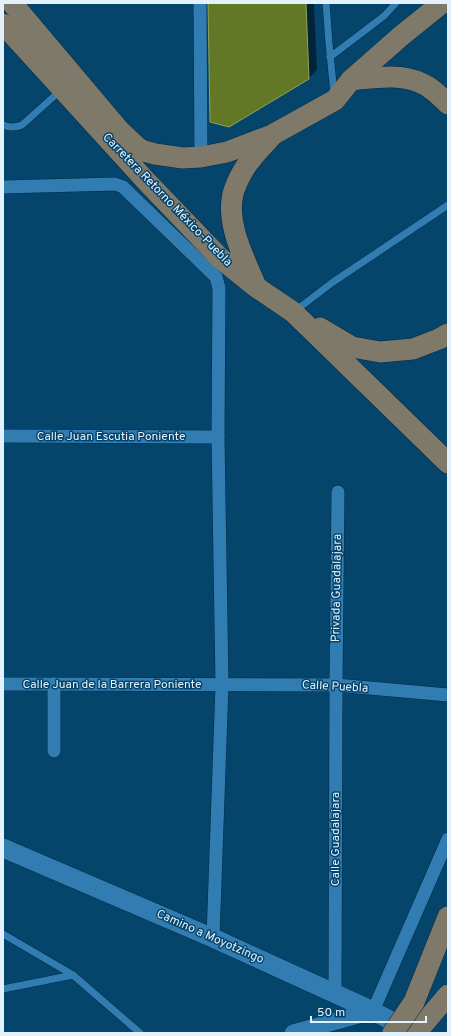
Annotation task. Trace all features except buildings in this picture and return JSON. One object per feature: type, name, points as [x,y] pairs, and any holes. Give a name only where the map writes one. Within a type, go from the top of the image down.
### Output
[{"type":"main road","name":"Carretera Retorno México-Puebla","points":[[12,3],[120,131],[137,147],[166,156],[183,158],[202,157],[228,152],[272,136],[335,100],[351,80],[401,36],[442,3]]},
{"type":"main road","name":"Carretera Retorno México-Puebla","points":[[3,24],[146,182],[220,258],[256,287],[293,312],[448,463]]},
{"type":"main road","points":[[351,80],[400,77],[411,79],[422,83],[448,104]]},
{"type":"main road","points":[[256,287],[238,242],[232,213],[232,203],[235,187],[243,170],[272,136]]},
{"type":"main road","points":[[293,312],[352,346],[380,352],[413,349],[448,334]]},
{"type":"main road","name":"Camino a Moyotzingo","points":[[3,848],[214,938],[335,993],[415,1033]]},
{"type":"main road","points":[[392,1033],[414,1002],[448,917]]},
{"type":"main road","points":[[415,1033],[445,999]]},
{"type":"street","points":[[200,3],[202,157]]},
{"type":"street","points":[[3,187],[115,184],[123,187],[216,277],[218,283],[218,437],[222,685],[214,938]]},
{"type":"street","name":"Calle Juan Escutia Poniente","points":[[3,436],[218,437]]},
{"type":"street","name":"Privada Guadalajara","points":[[336,685],[338,492]]},
{"type":"street","name":"Calle Juan de la Barrera Poniente","points":[[3,684],[222,685]]},
{"type":"street","points":[[54,684],[54,751]]},
{"type":"street","name":"Calle Puebla","points":[[222,685],[336,685],[448,695]]},
{"type":"street","name":"Calle Guadalajara","points":[[335,993],[336,685]]},
{"type":"street","points":[[293,1033],[373,1011],[448,839]]},
{"type":"lane","points":[[326,3],[335,100]]},
{"type":"lane","points":[[330,57],[384,16],[396,3]]},
{"type":"lane","points":[[3,125],[10,128],[22,125],[62,90]]},
{"type":"lane","points":[[293,312],[333,282],[448,205]]},
{"type":"lane","points":[[3,934],[73,975],[140,1033]]},
{"type":"lane","points":[[3,989],[73,975]]}]
